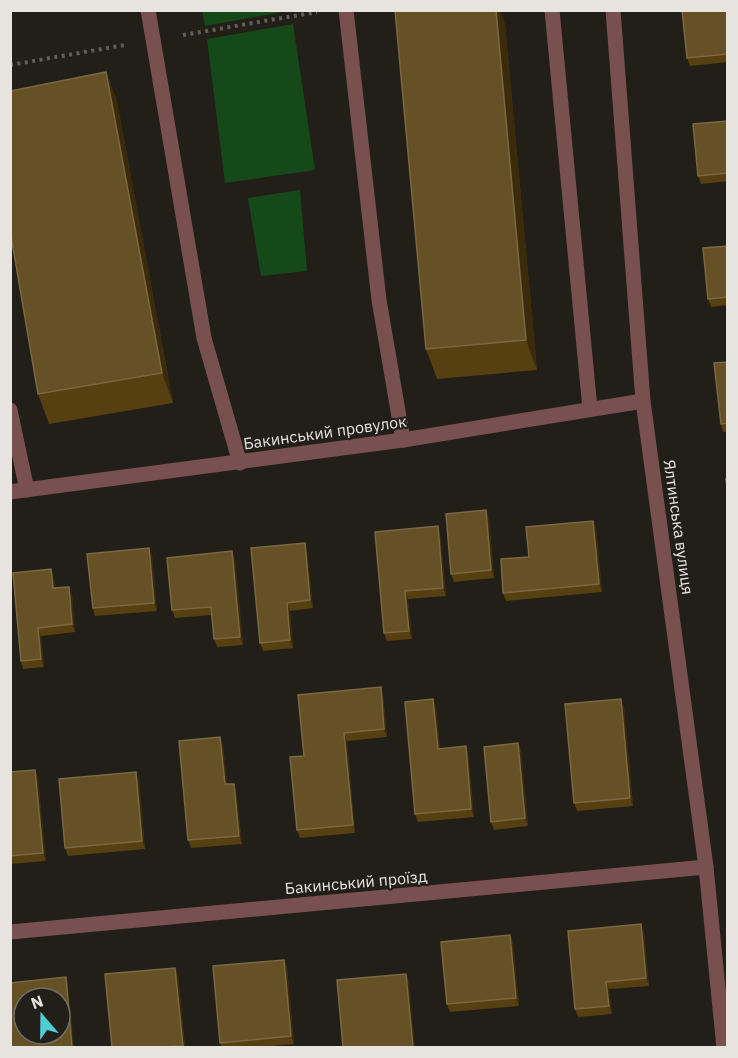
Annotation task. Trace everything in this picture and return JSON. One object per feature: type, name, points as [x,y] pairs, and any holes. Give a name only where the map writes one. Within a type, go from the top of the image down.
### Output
[{"type":"street","points":[[148,10],[204,338],[240,463]]},
{"type":"street","points":[[346,10],[379,300],[403,440]]},
{"type":"street","points":[[552,10],[590,409]]},
{"type":"street","name":"Ялтинська вулиця","points":[[613,10],[644,400],[706,867],[724,1047]]},
{"type":"street","name":"Бакинський провулок","points":[[10,492],[403,440],[644,400]]},
{"type":"street","points":[[10,410],[27,490]]},
{"type":"street","name":"Бакинський проїзд","points":[[10,932],[706,867]]},
{"type":"green space","points":[[202,10],[294,10],[205,26],[202,11]]},
{"type":"green space","points":[[293,24],[315,170],[225,183],[207,39]]},
{"type":"green space","points":[[300,190],[307,271],[261,276],[248,198]]},
{"type":"building","points":[[395,10],[496,10],[526,340],[426,349]]},
{"type":"building","points":[[682,10],[728,10],[728,54],[687,58]]},
{"type":"building","points":[[106,72],[162,373],[38,394],[10,230],[10,91]]},
{"type":"building","points":[[728,121],[728,173],[698,176],[693,124]]},
{"type":"building","points":[[728,246],[728,297],[708,299],[703,248]]},
{"type":"building","points":[[728,362],[728,423],[721,424],[714,363]]},
{"type":"building","points":[[486,510],[491,570],[451,574],[446,514]]},
{"type":"building","points":[[593,521],[599,584],[503,593],[501,559],[529,557],[526,527]]},
{"type":"building","points":[[438,526],[443,588],[405,591],[409,631],[384,633],[375,532]]},
{"type":"building","points":[[305,543],[310,600],[287,603],[290,640],[260,643],[251,548]]},
{"type":"building","points":[[149,548],[154,603],[93,608],[87,554]]},
{"type":"building","points":[[232,551],[240,637],[214,639],[211,607],[172,610],[167,558]]},
{"type":"building","points":[[51,569],[53,588],[69,587],[72,624],[38,628],[41,659],[21,661],[13,573]]},
{"type":"building","points":[[381,687],[384,729],[344,733],[353,825],[297,830],[290,757],[304,756],[298,695]]},
{"type":"building","points":[[433,699],[438,749],[466,746],[471,809],[415,814],[405,702]]},
{"type":"building","points":[[621,699],[630,798],[574,803],[565,704]]},
{"type":"building","points":[[220,737],[225,784],[234,784],[239,836],[188,840],[179,741]]},
{"type":"building","points":[[518,743],[525,818],[491,822],[484,747]]},
{"type":"building","points":[[35,770],[43,853],[10,856],[10,772]]},
{"type":"building","points":[[136,772],[142,841],[65,848],[59,779]]},
{"type":"building","points":[[641,924],[646,978],[606,982],[609,1006],[575,1009],[568,931]]},
{"type":"building","points":[[510,935],[516,998],[447,1004],[441,942]]},
{"type":"building","points":[[284,960],[291,1036],[220,1043],[213,966]]},
{"type":"building","points":[[175,968],[183,1046],[112,1047],[105,974]]},
{"type":"building","points":[[406,974],[413,1047],[343,1047],[337,980]]},
{"type":"building","points":[[66,977],[67,986],[12,986],[12,1046],[72,1047],[10,1047],[10,983]]}]
